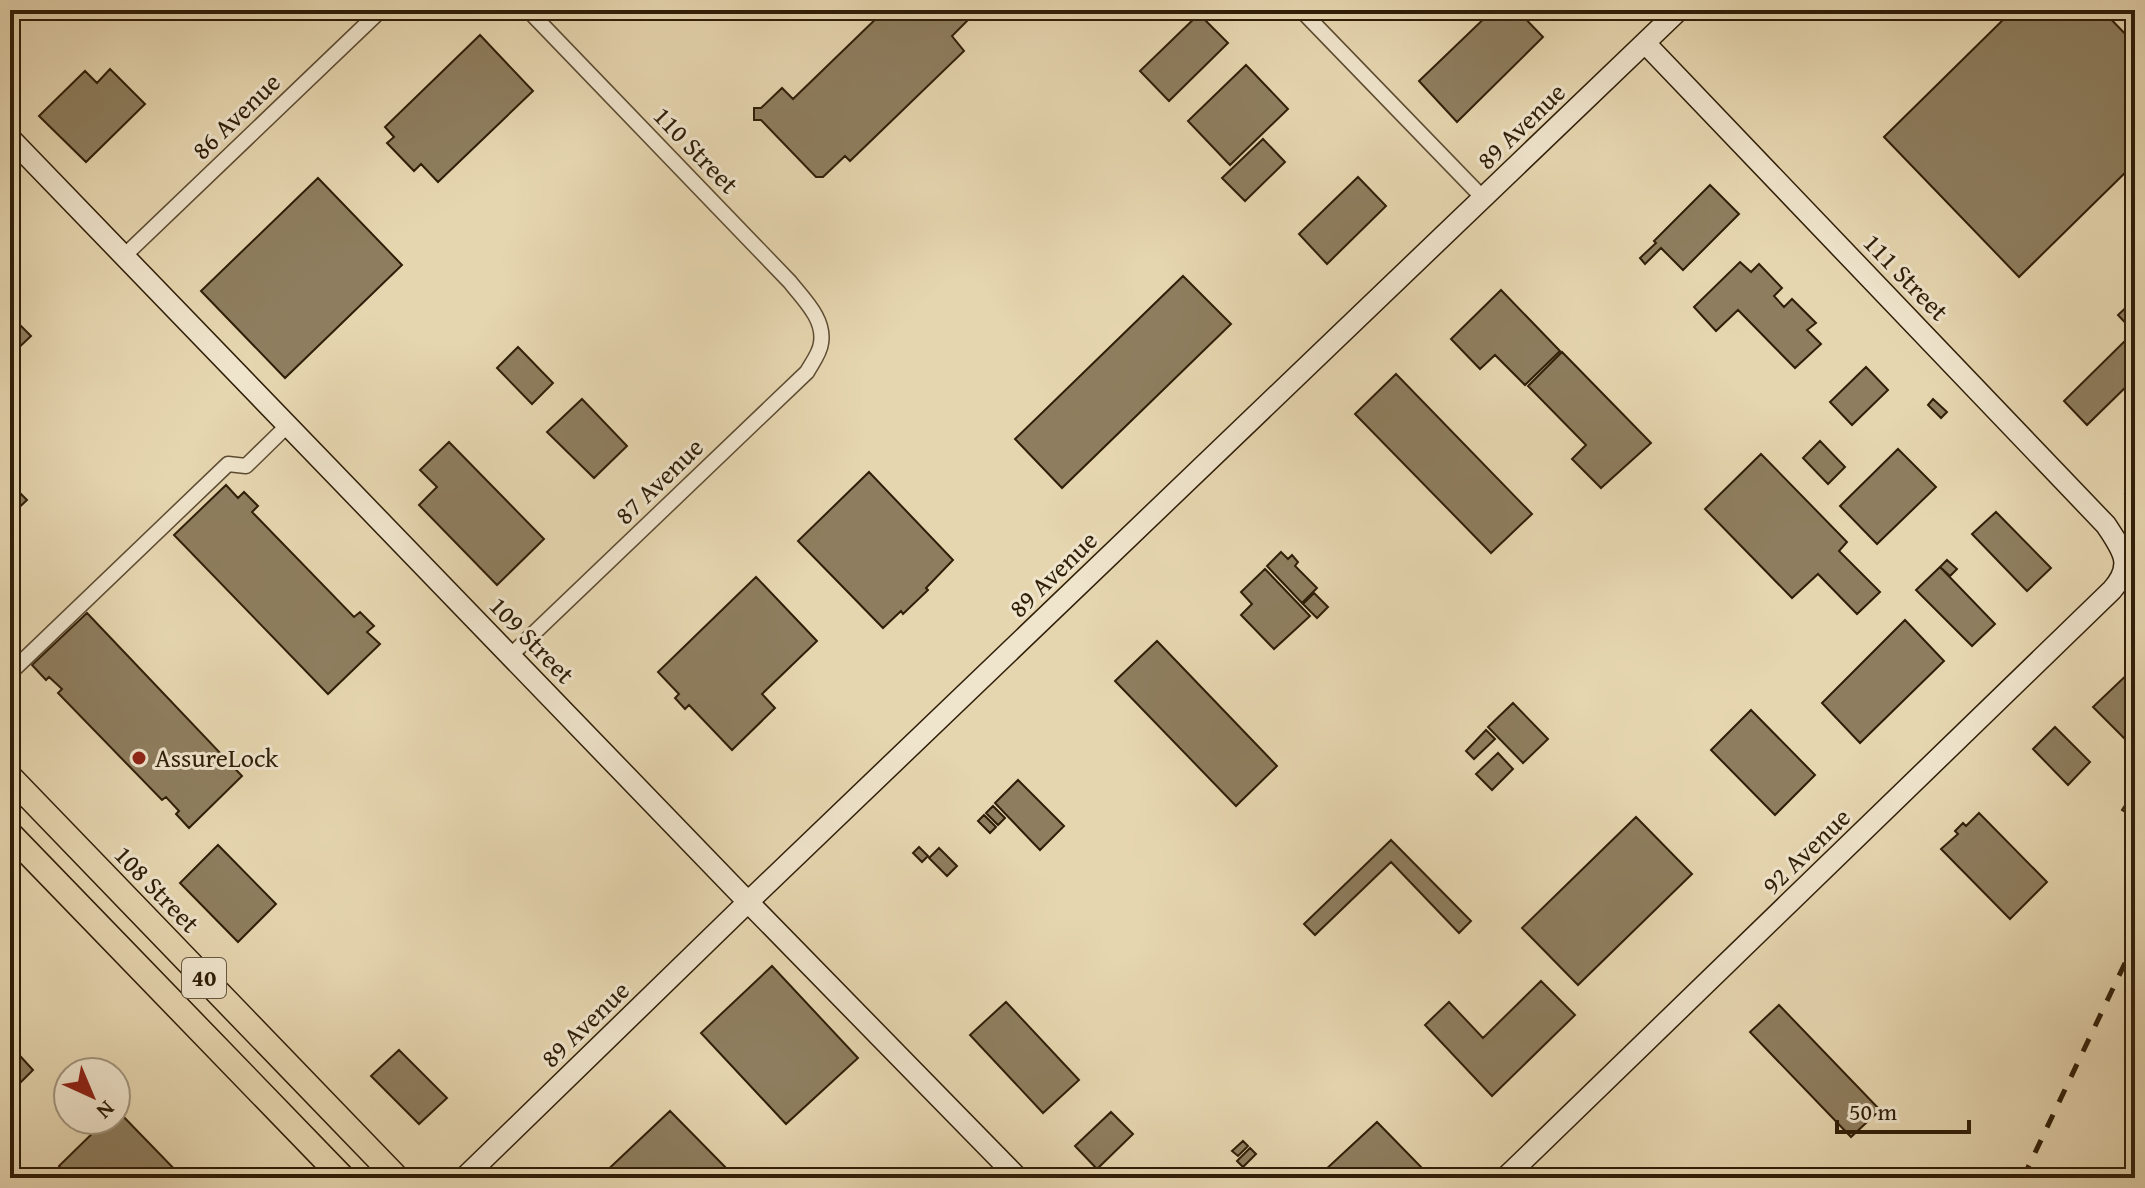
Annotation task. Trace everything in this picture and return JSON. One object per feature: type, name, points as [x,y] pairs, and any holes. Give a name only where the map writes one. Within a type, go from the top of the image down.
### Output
[{"type":"main road","name":"108 Street","points":[[10,777],[397,1178]]},
{"type":"main road","name":"40","points":[[10,834],[343,1178]]},
{"type":"street","name":"86 Avenue","points":[[123,257],[381,10]]},
{"type":"street","name":"110 Street","points":[[528,10],[790,282],[816,315],[821,330]]},
{"type":"street","points":[[1301,10],[1483,198]]},
{"type":"street","name":"89 Avenue","points":[[464,1178],[1679,10]]},
{"type":"street","name":"111 Street","points":[[1645,43],[2106,525],[2123,552]]},
{"type":"street","name":"109 Street","points":[[10,138],[1018,1178]]},
{"type":"street","name":"87 Avenue","points":[[511,655],[807,372],[821,346],[821,330]]},
{"type":"street","points":[[10,673],[228,464],[246,466],[287,426]]},
{"type":"street","name":"92 Avenue","points":[[1505,1178],[2112,590],[2122,578],[2126,565],[2123,552]]},
{"type":"building","points":[[885,10],[956,10],[967,21],[952,36],[964,51],[850,161],[845,156],[823,177],[816,177],[761,120],[754,120],[754,108],[761,108],[782,88],[793,99]]},
{"type":"building","points":[[1493,10],[1517,10],[1543,37],[1457,122],[1419,81]]},
{"type":"building","points":[[2013,10],[2102,10],[2135,44],[2135,163],[2019,277],[1884,137]]},
{"type":"building","points":[[1199,14],[1228,43],[1169,101],[1140,71]]},
{"type":"building","points":[[480,35],[533,91],[438,182],[421,164],[414,171],[387,143],[394,137],[385,127]]},
{"type":"building","points":[[1246,65],[1288,109],[1230,165],[1188,121]]},
{"type":"building","points":[[110,69],[145,104],[86,162],[39,116],[85,71],[97,83]]},
{"type":"building","points":[[1263,139],[1285,162],[1245,201],[1222,178]]},
{"type":"building","points":[[1358,177],[1386,206],[1327,264],[1299,234]]},
{"type":"building","points":[[318,178],[402,265],[285,378],[201,291]]},
{"type":"building","points":[[1710,185],[1739,214],[1683,270],[1661,248],[1645,264],[1640,258]]},
{"type":"building","points":[[1740,262],[1751,272],[1759,264],[1782,288],[1774,296],[1784,307],[1792,299],[1816,323],[1807,330],[1821,344],[1795,368],[1738,310],[1716,331],[1694,307]]},
{"type":"building","points":[[1183,276],[1231,324],[1062,488],[1015,439]]},
{"type":"building","points":[[1501,290],[1560,351],[1525,385],[1495,355],[1480,369],[1451,339]]},
{"type":"building","points":[[2135,299],[2135,378],[2087,425],[2064,401],[2134,332],[2118,315]]},
{"type":"building","points":[[10,315],[31,336],[10,356]]},
{"type":"building","points":[[518,347],[553,383],[532,404],[497,368]]},
{"type":"building","points":[[1562,352],[1651,443],[1601,488],[1572,459],[1586,445],[1528,386]]},
{"type":"building","points":[[1866,367],[1888,390],[1852,425],[1830,402]]},
{"type":"building","points":[[1396,374],[1532,514],[1491,553],[1355,414]]},
{"type":"building","points":[[582,399],[627,446],[594,478],[547,432]]},
{"type":"building","points":[[1933,399],[1947,412],[1941,418],[1928,405]]},
{"type":"building","points":[[1820,441],[1845,467],[1828,484],[1803,458]]},
{"type":"building","points":[[449,442],[544,539],[497,585],[419,505],[437,487],[420,470]]},
{"type":"building","points":[[1898,449],[1936,487],[1877,544],[1840,506]]},
{"type":"building","points":[[1761,454],[1847,542],[1839,551],[1880,592],[1857,614],[1818,574],[1792,598],[1705,509]]},
{"type":"building","points":[[869,472],[953,560],[926,588],[928,590],[883,628],[798,541]]},
{"type":"building","points":[[10,483],[27,500],[10,516]]},
{"type":"building","points":[[2135,484],[2135,504],[2125,494]]},
{"type":"building","points":[[226,485],[238,498],[244,492],[258,506],[252,512],[354,617],[360,612],[374,626],[367,632],[380,644],[328,694],[174,535]]},
{"type":"building","points":[[1996,512],[2051,568],[2027,591],[1972,534]]},
{"type":"building","points":[[1281,552],[1288,559],[1292,555],[1298,562],[1295,566],[1317,588],[1302,603],[1267,566]]},
{"type":"building","points":[[1947,560],[1957,569],[1950,576],[1940,567]]},
{"type":"building","points":[[1940,567],[1995,624],[1972,646],[1916,590]]},
{"type":"building","points":[[1265,569],[1310,616],[1274,649],[1241,615],[1252,604],[1241,592]]},
{"type":"building","points":[[756,577],[817,641],[762,694],[775,708],[732,750],[689,705],[685,709],[675,698],[679,694],[658,672]]},
{"type":"building","points":[[1314,593],[1328,607],[1317,618],[1303,604]]},
{"type":"building","points":[[87,613],[242,776],[189,828],[166,797],[162,800],[58,693],[62,689],[49,677],[46,680],[32,665]]},
{"type":"building","points":[[1905,620],[1944,661],[1860,743],[1822,703]]},
{"type":"building","points":[[1157,641],[1277,766],[1236,806],[1115,681]]},
{"type":"building","points":[[2135,667],[2135,739],[2130,744],[2093,707]]},
{"type":"building","points":[[1513,703],[1548,739],[1523,763],[1488,727]]},
{"type":"building","points":[[1751,710],[1815,775],[1775,815],[1711,750]]},
{"type":"building","points":[[2055,727],[2090,762],[2068,785],[2033,749]]},
{"type":"building","points":[[1486,730],[1495,739],[1474,759],[1466,751]]},
{"type":"building","points":[[1498,753],[1513,769],[1492,790],[1476,774]]},
{"type":"building","points":[[1018,780],[1064,826],[1040,850],[995,803]]},
{"type":"building","points":[[2135,790],[2135,818],[2122,810]]},
{"type":"building","points":[[993,806],[1005,818],[998,825],[986,813]]},
{"type":"building","points":[[1979,813],[2047,882],[2010,919],[1941,849],[1958,834],[1955,831],[1963,823],[1966,826]]},
{"type":"building","points":[[984,815],[996,827],[990,833],[978,821]]},
{"type":"building","points":[[1636,817],[1692,874],[1578,985],[1522,928]]},
{"type":"building","points":[[1391,840],[1471,921],[1459,933],[1391,862],[1315,935],[1304,924]]},
{"type":"building","points":[[218,845],[276,904],[238,942],[180,883]]},
{"type":"building","points":[[919,847],[928,856],[922,862],[913,853]]},
{"type":"building","points":[[939,848],[957,866],[947,876],[929,858]]},
{"type":"building","points":[[772,966],[858,1058],[786,1124],[701,1033]]},
{"type":"building","points":[[1541,981],[1575,1015],[1492,1096],[1425,1025],[1449,1002],[1483,1038]]},
{"type":"building","points":[[1006,1002],[1079,1080],[1043,1113],[970,1035]]},
{"type":"building","points":[[1779,1005],[1880,1110],[1851,1137],[1750,1032]]},
{"type":"building","points":[[10,1045],[33,1070],[10,1093]]},
{"type":"building","points":[[399,1050],[447,1098],[419,1124],[371,1076]]},
{"type":"building","points":[[670,1111],[736,1178],[599,1178]]},
{"type":"building","points":[[1111,1112],[1133,1134],[1097,1169],[1075,1146]]},
{"type":"building","points":[[1377,1122],[1422,1168],[1412,1178],[1329,1178],[1323,1172]]},
{"type":"building","points":[[132,1125],[183,1178],[70,1178],[59,1166],[90,1136],[132,1136]]},
{"type":"building","points":[[1243,1141],[1248,1146],[1238,1156],[1232,1151]]},
{"type":"building","points":[[1250,1148],[1256,1154],[1243,1167],[1237,1161]]},
{"type":"railway","points":[[2023,1178],[2135,942]]},
{"type":"place","name":"AssureLock","points":[[139,758]]}]
